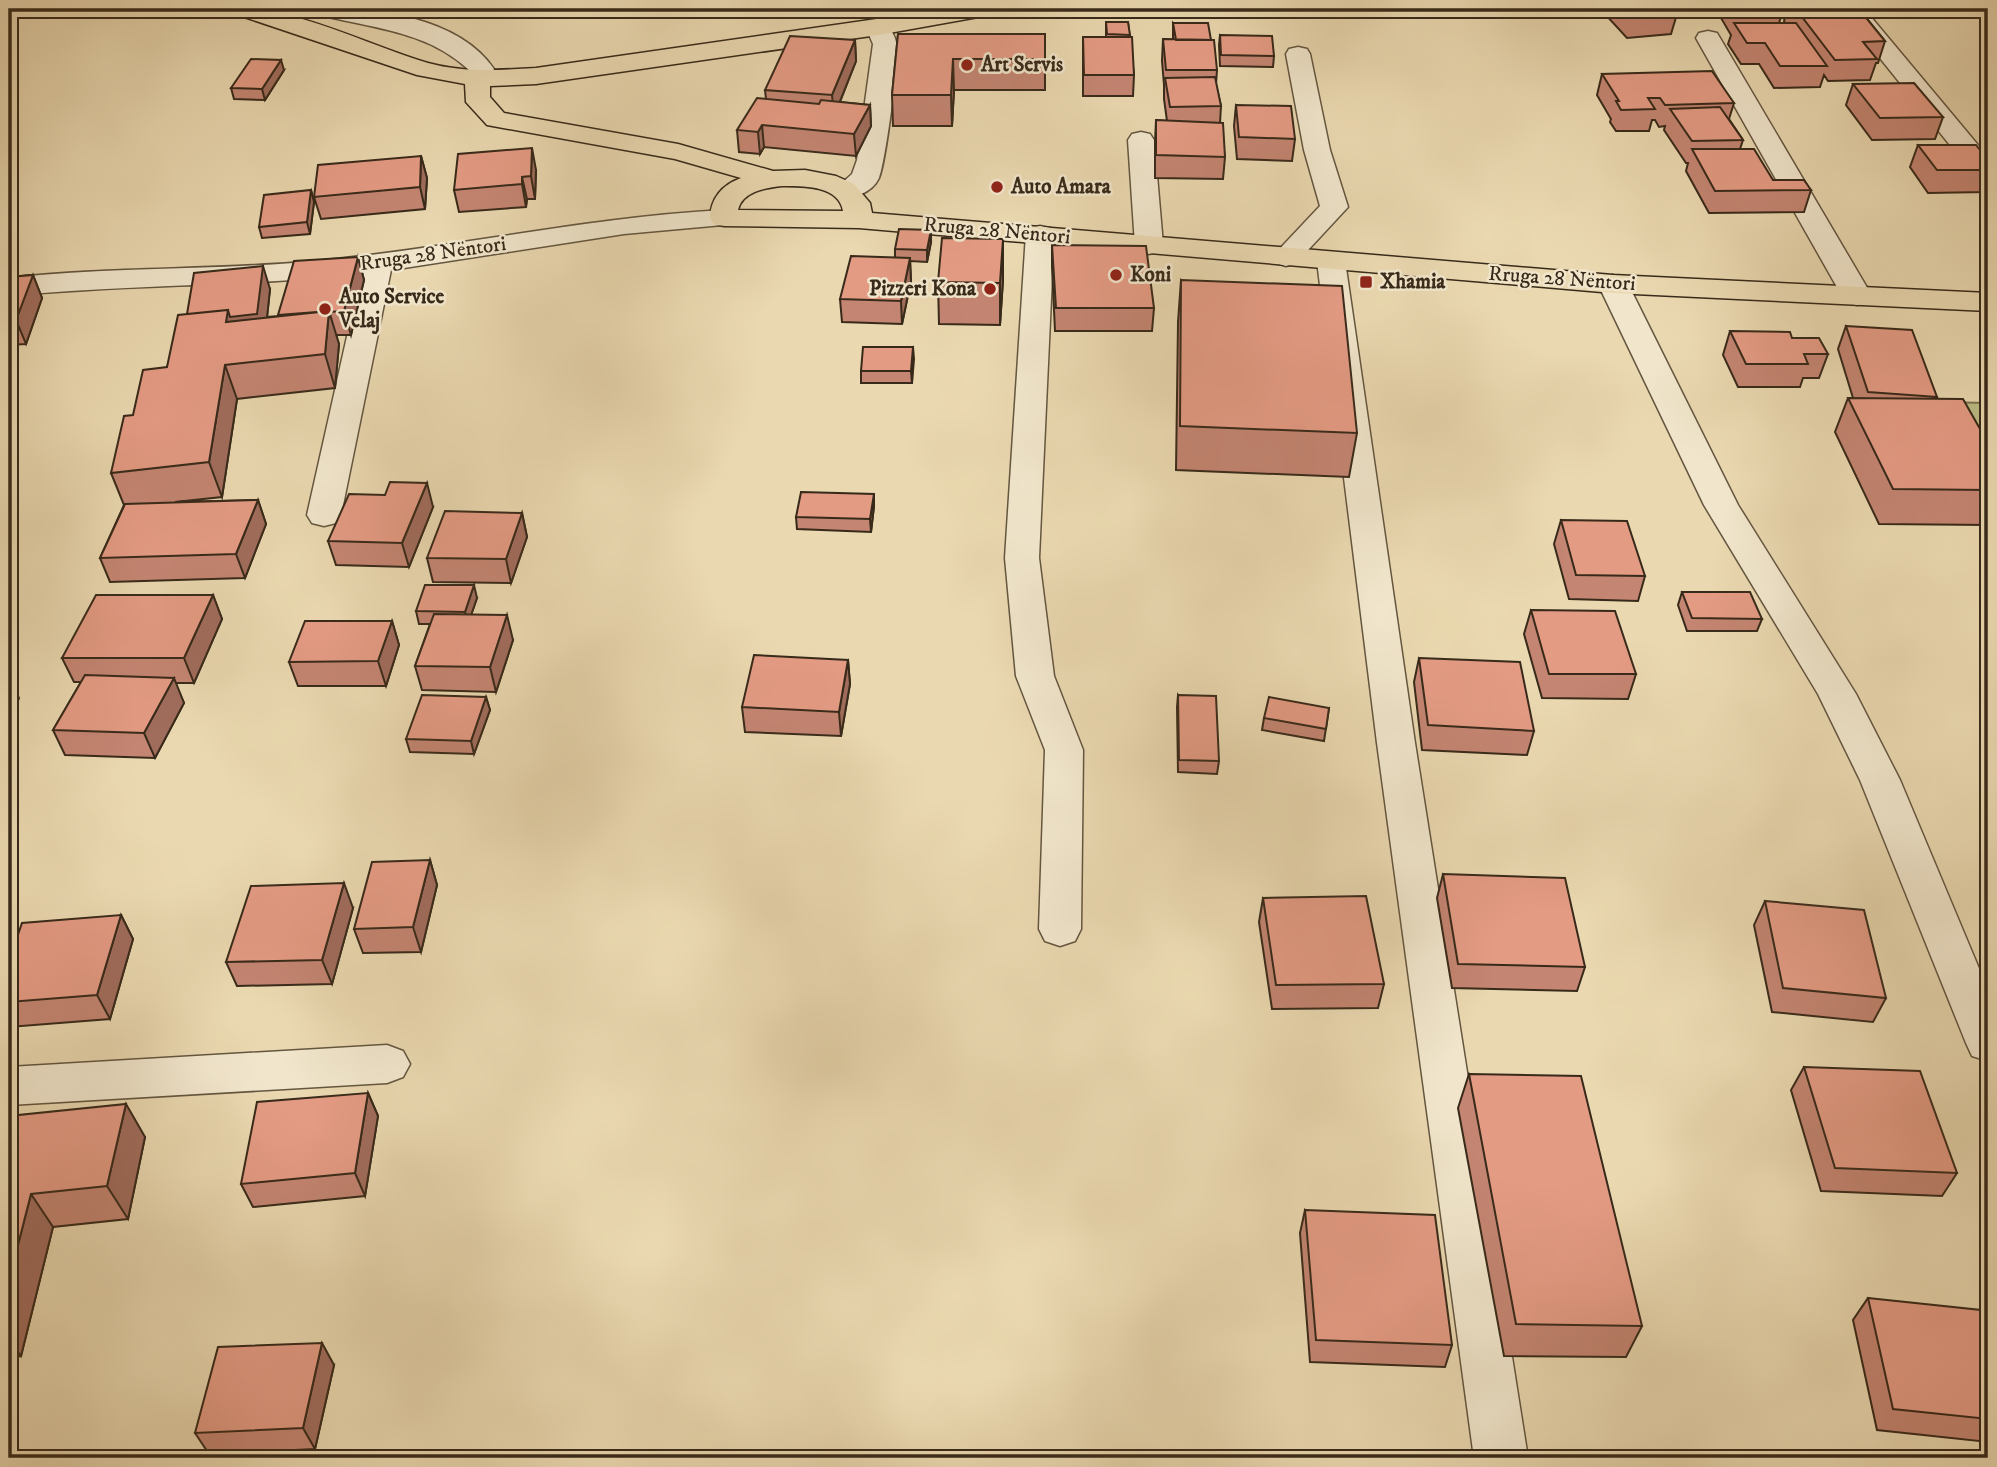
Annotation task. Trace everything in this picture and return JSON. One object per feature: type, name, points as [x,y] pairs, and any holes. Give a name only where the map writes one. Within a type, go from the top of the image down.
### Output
[{"type":"main road","points":[[243,9],[426,70],[480,79],[536,76],[878,28],[984,9]]},
{"type":"main road","points":[[480,79],[476,92],[481,108],[496,119],[678,152],[773,179],[813,179],[847,191],[860,208],[859,220]]},
{"type":"main road","points":[[678,152],[712,173],[727,206],[773,179]]},
{"type":"main road","name":"Rruga 28 Nëntori","points":[[727,206],[859,220],[1613,284],[1988,302]]},
{"type":"street","points":[[324,9],[442,37],[475,61],[482,69],[480,79]]},
{"type":"street","points":[[1863,22],[1988,174]]},
{"type":"street","points":[[847,191],[865,178],[870,160],[885,44],[878,28]]},
{"type":"street","points":[[1708,38],[1857,296]]},
{"type":"street","points":[[1286,257],[1334,207],[1317,150],[1298,54]]},
{"type":"street","points":[[1141,140],[1149,245]]},
{"type":"street","name":"Rruga 28 Nëntori","points":[[9,286],[138,275],[226,277],[377,262],[625,225],[727,206]]},
{"type":"street","points":[[1040,234],[1022,558],[1035,676],[1063,750],[1060,929]]},
{"type":"street","points":[[1331,261],[1396,743],[1501,1458]]},
{"type":"street","points":[[324,515],[377,262]]},
{"type":"street","points":[[1613,284],[1721,505],[1837,694],[1880,780],[1988,1043]]},
{"type":"street","points":[[9,1086],[387,1064]]},
{"type":"green space","points":[[1940,402],[1988,403],[1988,495]]},
{"type":"building","points":[[1624,9],[1672,9],[1677,14],[1633,18]]},
{"type":"building","points":[[1734,9],[1778,9],[1782,14],[1736,14]]},
{"type":"building","points":[[1796,9],[1859,9],[1885,41],[1863,42],[1877,59],[1835,60]]},
{"type":"building","points":[[1106,22],[1128,22],[1130,35],[1107,34]]},
{"type":"building","points":[[1173,23],[1208,23],[1211,40],[1176,40]]},
{"type":"building","points":[[1734,23],[1796,23],[1827,66],[1780,66],[1765,43],[1747,43]]},
{"type":"building","points":[[898,34],[1045,34],[1045,59],[953,59],[951,95],[892,95]]},
{"type":"building","points":[[1220,35],[1272,36],[1274,56],[1221,55]]},
{"type":"building","points":[[790,36],[855,40],[832,95],[765,90]]},
{"type":"building","points":[[1083,37],[1132,37],[1134,75],[1084,75]]},
{"type":"building","points":[[1163,39],[1214,40],[1217,70],[1166,70]]},
{"type":"building","points":[[251,59],[281,60],[262,89],[231,88]]},
{"type":"building","points":[[1712,71],[1734,103],[1665,105],[1660,98],[1648,98],[1655,109],[1621,110],[1616,101],[1619,101],[1602,74]]},
{"type":"building","points":[[1215,77],[1221,106],[1170,107],[1165,78]]},
{"type":"building","points":[[1914,83],[1943,117],[1880,118],[1853,84]]},
{"type":"building","points":[[757,98],[819,104],[821,100],[870,105],[854,134],[762,125],[758,132],[737,130]]},
{"type":"building","points":[[1236,105],[1291,106],[1295,139],[1239,137]]},
{"type":"building","points":[[1720,107],[1743,140],[1692,141],[1670,109]]},
{"type":"building","points":[[1156,120],[1223,123],[1225,157],[1156,155]]},
{"type":"building","points":[[1918,145],[1976,145],[1988,160],[1988,170],[1937,170]]},
{"type":"building","points":[[532,148],[531,176],[522,177],[522,184],[454,190],[458,154]]},
{"type":"building","points":[[1692,149],[1754,149],[1773,180],[1804,180],[1811,190],[1715,191]]},
{"type":"building","points":[[421,156],[420,187],[314,197],[318,165]]},
{"type":"building","points":[[311,190],[307,222],[259,227],[264,195]]},
{"type":"building","points":[[899,229],[931,230],[927,250],[895,249]]},
{"type":"building","points":[[942,238],[1003,239],[1000,283],[938,282]]},
{"type":"building","points":[[1052,245],[1146,246],[1154,308],[1056,308]]},
{"type":"building","points":[[851,256],[910,258],[901,301],[840,299]]},
{"type":"building","points":[[358,257],[344,311],[278,315],[294,261]]},
{"type":"building","points":[[263,266],[257,314],[230,317],[228,310],[187,314],[194,273]]},
{"type":"building","points":[[33,275],[16,320],[9,321],[9,277]]},
{"type":"building","points":[[1181,280],[1342,286],[1357,433],[1180,426]]},
{"type":"building","points":[[228,310],[226,322],[329,311],[325,354],[225,365],[209,462],[111,473],[124,416],[133,415],[143,370],[167,367],[178,315]]},
{"type":"building","points":[[1846,326],[1912,330],[1937,397],[1868,392]]},
{"type":"building","points":[[1730,331],[1790,332],[1792,338],[1819,338],[1828,354],[1804,354],[1808,364],[1746,364]]},
{"type":"building","points":[[863,347],[913,347],[911,371],[861,371]]},
{"type":"building","points":[[1848,398],[1963,399],[1988,443],[1988,490],[1893,489]]},
{"type":"building","points":[[390,482],[427,483],[402,543],[328,541],[349,494],[385,495]]},
{"type":"building","points":[[801,492],[874,494],[870,519],[796,517]]},
{"type":"building","points":[[258,500],[236,554],[100,558],[125,504]]},
{"type":"building","points":[[445,511],[522,513],[506,559],[427,558]]},
{"type":"building","points":[[1561,520],[1627,521],[1645,576],[1576,575]]},
{"type":"building","points":[[425,585],[474,585],[465,612],[416,611]]},
{"type":"building","points":[[1682,592],[1750,592],[1762,619],[1692,618]]},
{"type":"building","points":[[96,595],[213,595],[184,658],[62,658]]},
{"type":"building","points":[[1531,610],[1615,611],[1636,674],[1549,674]]},
{"type":"building","points":[[434,614],[507,615],[490,667],[415,666]]},
{"type":"building","points":[[305,621],[392,621],[378,661],[289,662]]},
{"type":"building","points":[[754,655],[848,660],[839,712],[742,707]]},
{"type":"building","points":[[1419,658],[1520,662],[1534,731],[1428,725]]},
{"type":"building","points":[[85,675],[174,678],[144,733],[53,730]]},
{"type":"building","points":[[422,695],[486,697],[471,741],[406,739]]},
{"type":"building","points":[[1178,695],[1216,696],[1219,761],[1179,760]]},
{"type":"building","points":[[1269,697],[1329,708],[1326,729],[1264,718]]},
{"type":"building","points":[[430,860],[413,927],[354,929],[372,862]]},
{"type":"building","points":[[1443,874],[1565,878],[1585,967],[1458,964]]},
{"type":"building","points":[[344,883],[322,960],[226,962],[251,886]]},
{"type":"building","points":[[1366,896],[1384,984],[1276,985],[1263,898]]},
{"type":"building","points":[[1765,901],[1864,910],[1886,998],[1783,988]]},
{"type":"building","points":[[121,915],[97,995],[9,1002],[9,961],[22,923]]},
{"type":"building","points":[[1804,1067],[1920,1071],[1957,1173],[1835,1168]]},
{"type":"building","points":[[1469,1074],[1581,1076],[1642,1326],[1516,1324]]},
{"type":"building","points":[[368,1093],[355,1173],[241,1184],[257,1102]]},
{"type":"building","points":[[126,1104],[107,1186],[31,1194],[9,1280],[9,1116]]},
{"type":"building","points":[[1305,1210],[1435,1215],[1452,1345],[1316,1340]]},
{"type":"building","points":[[1868,1298],[1981,1310],[1988,1336],[1988,1419],[1893,1409]]},
{"type":"building","points":[[322,1343],[303,1428],[195,1433],[218,1347]]},
{"type":"place","name":"Art Servis","points":[[967,65]]},
{"type":"place","name":"Auto Amara","points":[[997,187]]},
{"type":"place","name":"Koni","points":[[1116,275]]},
{"type":"place","name":"Xhamia","points":[[1366,282]]},
{"type":"place","name":"Pizzeri Kona","points":[[990,289]]},
{"type":"place","name":"Auto Service Velaj","points":[[325,309]]}]
